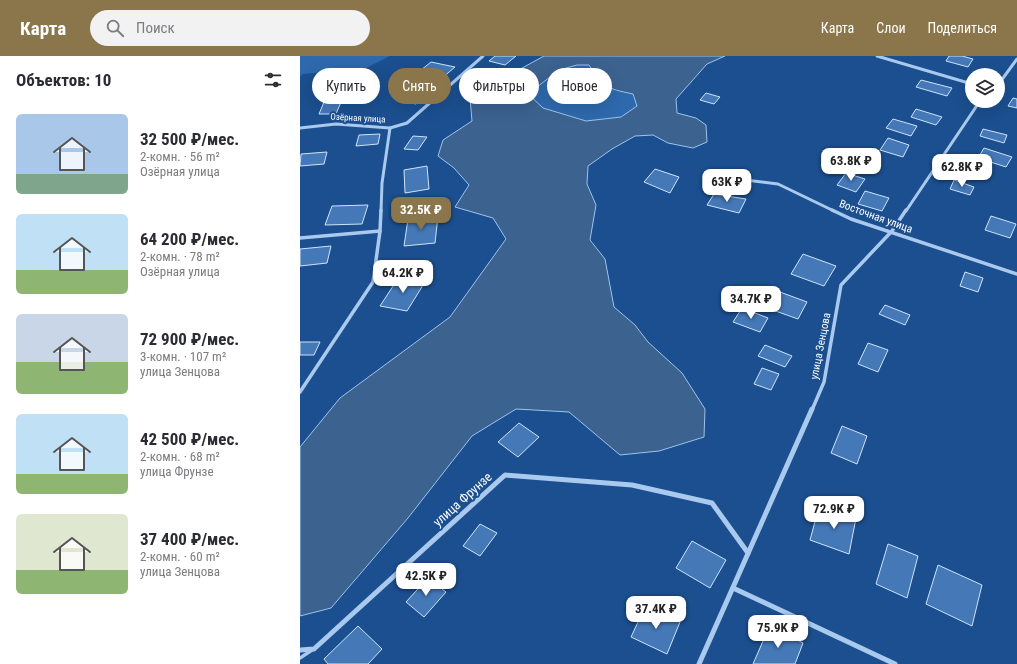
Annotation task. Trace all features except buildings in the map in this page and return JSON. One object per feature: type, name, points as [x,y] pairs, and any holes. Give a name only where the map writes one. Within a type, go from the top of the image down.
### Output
[{"type":"street","name":"Озёрная улица","points":[[300,128],[336,124],[390,128],[407,123],[483,56]]},
{"type":"street","points":[[877,56],[965,82]]},
{"type":"street","points":[[1005,76],[1017,59]]},
{"type":"street","name":"улица Зенцова","points":[[699,664],[824,382],[841,285],[892,231],[975,108]]},
{"type":"street","name":"Озёрная улица","points":[[300,392],[373,282],[380,231],[382,184],[390,128]]},
{"type":"street","name":"Восточная улица","points":[[729,178],[778,184],[851,219],[892,231],[1017,274]]},
{"type":"street","points":[[300,238],[380,231]]},
{"type":"street","name":"улица Фрунзе","points":[[314,649],[505,475],[632,485],[712,503],[748,553]]},
{"type":"street","points":[[733,588],[895,664]]},
{"type":"street","points":[[300,650],[314,649]]},
{"type":"lane","points":[[300,658],[314,649]]},
{"type":"shaded area","points":[[300,56],[390,56],[366,68],[312,68],[312,73],[303,74],[300,76]]},
{"type":"shaded area","points":[[544,56],[725,56],[707,64],[676,99],[677,113],[696,118],[706,125],[707,142],[693,148],[668,143],[653,135],[635,136],[612,149],[588,166],[587,184],[596,205],[590,240],[605,259],[614,307],[635,325],[648,342],[682,373],[705,409],[704,437],[659,451],[620,455],[569,412],[516,409],[472,436],[408,518],[331,608],[300,616],[300,447],[340,398],[450,317],[506,239],[493,218],[455,207],[469,185],[454,168],[438,156],[443,140],[472,121],[471,104],[539,104],[543,108],[586,121],[621,117],[637,106],[633,94],[612,88],[612,68],[591,68],[589,65],[577,65],[566,68],[547,68],[547,79],[539,85],[539,68],[522,68]]},
{"type":"shaded area","points":[[577,65],[589,65],[591,68],[566,68]]},
{"type":"shaded area","points":[[547,79],[547,104],[612,104],[612,88],[633,94],[637,106],[621,117],[586,121],[543,108],[539,104],[539,85]]}]
